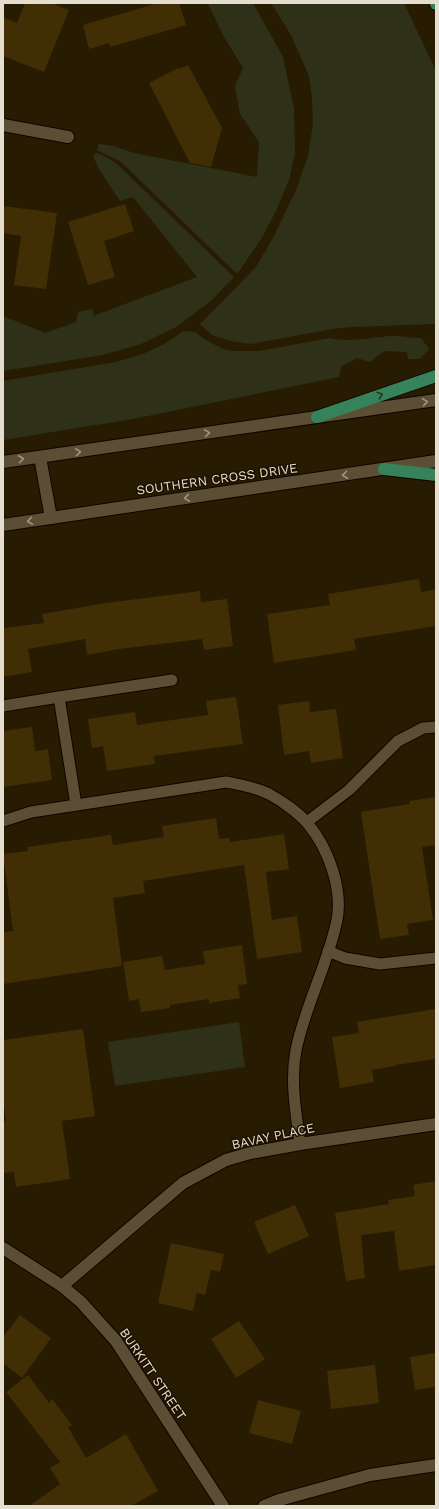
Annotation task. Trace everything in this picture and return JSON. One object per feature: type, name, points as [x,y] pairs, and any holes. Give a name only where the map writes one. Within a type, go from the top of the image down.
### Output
[{"type":"main road","points":[[317,417],[436,376]]},
{"type":"main road","points":[[384,469],[436,475]]},
{"type":"street","points":[[3,125],[68,137]]},
{"type":"street","points":[[3,462],[436,400]]},
{"type":"street","points":[[40,457],[51,518]]},
{"type":"street","name":"SOUTHERN CROSS DRIVE","points":[[3,525],[436,461]]},
{"type":"street","name":"BAVAY PLACE","points":[[62,1286],[183,1183],[226,1160],[250,1153],[300,1144],[436,1124]]},
{"type":"street","name":"BURKITT STREET","points":[[3,1248],[62,1286],[82,1302],[116,1341],[222,1506]]},
{"type":"street","points":[[264,1506],[278,1500],[370,1475],[436,1465]]},
{"type":"lane","points":[[3,706],[172,680]]},
{"type":"lane","points":[[59,697],[76,805]]},
{"type":"lane","points":[[307,822],[349,790],[398,741],[423,728],[436,727]]},
{"type":"lane","points":[[3,821],[31,812],[226,782],[254,788],[268,794],[282,801],[307,822],[320,843],[332,868],[337,884],[338,902],[337,919],[328,951],[296,1051],[293,1091],[300,1144]]},
{"type":"lane","points":[[328,951],[345,958],[380,964],[436,958]]},
{"type":"green space","points":[[208,3],[253,3],[283,57],[294,109],[295,152],[290,177],[276,211],[263,236],[238,273],[235,272],[120,161],[97,150],[99,144],[113,146],[134,153],[257,177],[259,142],[240,114],[235,86],[243,68],[223,35]]},
{"type":"green space","points":[[271,3],[404,3],[436,71],[435,324],[332,329],[251,344],[230,341],[212,335],[200,324],[256,267],[273,238],[296,190],[308,156],[313,124],[312,97],[309,76],[291,35]]},
{"type":"green space","points":[[96,153],[117,164],[234,277],[211,301],[176,327],[141,344],[103,355],[3,371],[3,316],[45,333],[76,322],[78,312],[93,309],[93,316],[197,277],[133,197],[120,201],[99,169],[93,156]]},
{"type":"green space","points":[[184,331],[195,332],[204,339],[223,349],[235,351],[259,351],[330,338],[353,340],[392,336],[421,338],[429,349],[420,359],[408,359],[407,352],[384,351],[370,362],[357,358],[341,367],[339,377],[133,419],[3,440],[3,381],[116,362],[143,354],[164,344]]},
{"type":"green space","points":[[239,1022],[245,1067],[115,1086],[108,1042]]},
{"type":"building","points":[[25,3],[51,3],[69,10],[44,72],[3,56],[3,17],[17,23]]},
{"type":"building","points":[[158,3],[179,3],[186,25],[110,47],[109,43],[89,49],[83,25]]},
{"type":"building","points":[[188,65],[222,128],[211,167],[190,163],[149,83],[178,68],[179,69]]},
{"type":"building","points":[[125,204],[134,231],[104,241],[115,277],[88,285],[68,222]]},
{"type":"building","points":[[3,206],[57,213],[46,289],[14,285],[21,236],[3,233]]},
{"type":"building","points":[[419,579],[421,592],[436,589],[436,626],[354,639],[356,650],[274,663],[267,614],[330,605],[328,594]]},
{"type":"building","points":[[200,591],[201,602],[227,599],[233,646],[204,650],[202,639],[119,649],[87,655],[85,639],[28,649],[32,672],[3,677],[3,628],[44,623],[42,614],[106,603]]},
{"type":"building","points":[[236,697],[243,744],[154,756],[155,764],[107,771],[103,746],[92,748],[88,719],[135,712],[137,725],[208,715],[206,701]]},
{"type":"building","points":[[309,701],[310,712],[336,709],[343,758],[311,763],[309,751],[284,755],[278,705]]},
{"type":"building","points":[[32,727],[35,751],[48,749],[52,780],[3,787],[3,731]]},
{"type":"building","points":[[436,797],[436,845],[422,847],[433,920],[407,924],[409,935],[380,939],[361,812],[410,804],[409,801]]},
{"type":"building","points":[[216,818],[219,839],[229,838],[230,842],[284,834],[289,869],[266,872],[272,920],[297,916],[302,952],[257,959],[244,865],[143,881],[145,893],[113,898],[122,966],[3,984],[3,932],[13,931],[3,854],[28,851],[27,847],[111,835],[113,845],[164,837],[162,826]]},
{"type":"building","points":[[242,945],[247,984],[238,985],[240,998],[209,1003],[209,999],[170,1005],[170,1008],[141,1012],[139,999],[129,1001],[123,962],[162,956],[165,970],[205,964],[203,951]]},
{"type":"building","points":[[436,1009],[436,1059],[372,1070],[374,1082],[340,1088],[332,1037],[359,1033],[357,1022]]},
{"type":"building","points":[[83,1029],[95,1116],[62,1121],[70,1179],[16,1187],[14,1172],[3,1173],[3,1121],[6,1121],[3,1099],[3,1040]]},
{"type":"building","points":[[436,1181],[436,1265],[399,1271],[394,1231],[361,1235],[365,1278],[346,1281],[335,1213],[389,1204],[388,1200],[415,1196],[413,1185]]},
{"type":"building","points":[[295,1205],[309,1236],[268,1254],[254,1222]]},
{"type":"building","points":[[171,1243],[224,1254],[220,1272],[211,1270],[205,1295],[197,1293],[193,1311],[158,1303]]},
{"type":"building","points":[[20,1315],[51,1338],[22,1378],[3,1363],[3,1337]]},
{"type":"building","points":[[239,1321],[265,1359],[236,1378],[211,1339]]},
{"type":"building","points":[[436,1353],[436,1387],[415,1390],[410,1357]]},
{"type":"building","points":[[375,1365],[379,1403],[331,1409],[327,1371]]},
{"type":"building","points":[[28,1375],[49,1403],[52,1399],[72,1425],[68,1427],[86,1458],[126,1434],[158,1491],[131,1506],[29,1506],[60,1484],[50,1468],[60,1462],[6,1392]]},
{"type":"building","points":[[258,1400],[301,1411],[292,1444],[249,1433]]}]
